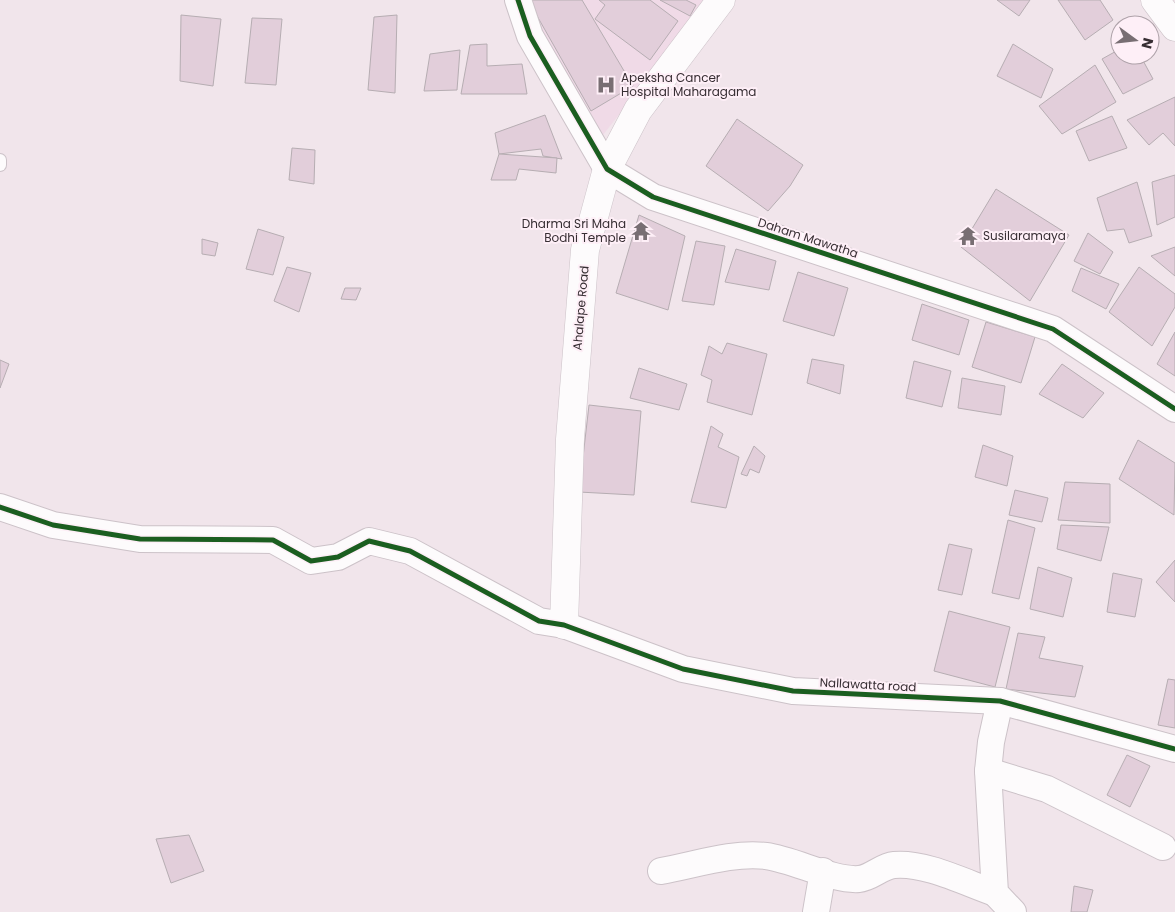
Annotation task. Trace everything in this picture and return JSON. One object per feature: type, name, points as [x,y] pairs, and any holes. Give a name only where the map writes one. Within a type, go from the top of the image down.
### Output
[{"type":"street","name":"Daham Mawatha","points":[[518,0],[530,36],[607,169],[653,197],[1053,329],[1175,408]]},
{"type":"street","name":"Ahalape Road","points":[[564,625],[570,440],[586,250],[607,169],[638,110],[720,0]]},
{"type":"street","points":[[1155,0],[1175,27]]},
{"type":"street","name":"Nallawatta road","points":[[0,507],[53,525],[140,539],[273,540],[312,560],[338,558],[369,540],[410,551],[539,621],[564,625],[683,668],[793,691],[1000,701],[1175,749]]},
{"type":"street","points":[[1000,701],[990,742],[988,771],[1004,903]]},
{"type":"street","points":[[988,771],[1046,789],[1163,847]]},
{"type":"street","points":[[661,871],[740,856],[767,856],[838,876],[860,879],[892,865],[913,864],[1004,903]]},
{"type":"street","points":[[816,912],[824,871]]},
{"type":"lane","points":[[0,160],[0,165]]},
{"type":"shaded area","name":"Apeksha Cancer Hospital Maharagama","points":[[523,0],[709,0],[599,140]]},
{"type":"building","points":[[528,0],[582,0],[633,86],[591,111]]},
{"type":"building","points":[[599,0],[650,0],[678,21],[650,60],[595,19],[605,5]]},
{"type":"building","points":[[660,0],[686,0],[696,5],[690,16]]},
{"type":"building","points":[[997,0],[1030,0],[1019,16]]},
{"type":"building","points":[[1058,0],[1100,0],[1110,15],[1110,22],[1085,40]]},
{"type":"building","points":[[181,15],[221,19],[213,86],[180,81]]},
{"type":"building","points":[[397,15],[395,93],[368,90],[374,17]]},
{"type":"building","points":[[252,18],[282,19],[276,85],[245,83]]},
{"type":"building","points":[[487,44],[487,66],[522,64],[527,94],[461,94],[470,45]]},
{"type":"building","points":[[1013,44],[1053,69],[1041,98],[997,76]]},
{"type":"building","points":[[460,50],[457,90],[424,91],[430,54]]},
{"type":"building","points":[[1110,55],[1110,65],[1145,65],[1153,79],[1123,94],[1102,59]]},
{"type":"building","points":[[1095,65],[1116,102],[1062,134],[1039,106]]},
{"type":"building","points":[[1175,97],[1175,146],[1163,133],[1149,145],[1127,120]]},
{"type":"building","points":[[545,115],[562,159],[543,156],[541,149],[499,154],[495,133]]},
{"type":"building","points":[[1112,116],[1127,148],[1089,161],[1076,131]]},
{"type":"building","points":[[737,119],[803,165],[790,186],[768,211],[706,166]]},
{"type":"building","points":[[292,148],[315,150],[314,184],[289,180]]},
{"type":"building","points":[[499,154],[557,158],[556,173],[519,169],[516,180],[491,180]]},
{"type":"building","points":[[1175,175],[1175,217],[1157,225],[1152,182]]},
{"type":"building","points":[[1137,182],[1152,236],[1129,243],[1124,229],[1107,231],[1097,198]]},
{"type":"building","points":[[996,189],[1069,235],[1030,301],[961,247]]},
{"type":"building","points":[[639,215],[685,236],[668,310],[616,293]]},
{"type":"building","points":[[258,229],[284,237],[273,275],[246,269]]},
{"type":"building","points":[[1088,233],[1113,252],[1100,274],[1074,261]]},
{"type":"building","points":[[202,239],[218,243],[215,256],[202,254]]},
{"type":"building","points":[[696,241],[725,246],[714,305],[682,301]]},
{"type":"building","points":[[1175,247],[1175,276],[1151,256]]},
{"type":"building","points":[[736,249],[776,261],[769,290],[725,282]]},
{"type":"building","points":[[287,267],[311,273],[299,312],[274,301]]},
{"type":"building","points":[[1139,267],[1175,294],[1175,307],[1152,346],[1109,312]]},
{"type":"building","points":[[1081,268],[1119,284],[1106,309],[1072,291]]},
{"type":"building","points":[[798,272],[848,288],[834,336],[783,321]]},
{"type":"building","points":[[345,288],[361,288],[356,300],[341,299]]},
{"type":"building","points":[[922,304],[969,320],[959,355],[912,340]]},
{"type":"building","points":[[986,322],[1035,337],[1021,383],[972,367]]},
{"type":"building","points":[[1175,332],[1175,376],[1157,364]]},
{"type":"building","points":[[727,343],[767,354],[752,415],[707,402],[712,380],[701,375],[709,346],[722,354]]},
{"type":"building","points":[[812,359],[844,365],[840,394],[807,383]]},
{"type":"building","points":[[0,360],[9,364],[0,388]]},
{"type":"building","points":[[914,361],[951,371],[942,407],[906,398]]},
{"type":"building","points":[[1062,364],[1104,393],[1083,418],[1039,394]]},
{"type":"building","points":[[639,368],[687,384],[679,410],[630,398]]},
{"type":"building","points":[[962,378],[1005,386],[1001,415],[958,408]]},
{"type":"building","points":[[589,405],[641,411],[634,495],[579,492]]},
{"type":"building","points":[[711,426],[723,434],[718,447],[739,457],[726,508],[691,502]]},
{"type":"building","points":[[1138,440],[1175,463],[1174,515],[1119,479]]},
{"type":"building","points":[[983,445],[1013,456],[1007,486],[975,477]]},
{"type":"building","points":[[754,446],[765,456],[759,473],[750,469],[747,476],[741,474]]},
{"type":"building","points":[[1065,482],[1110,484],[1110,523],[1058,520]]},
{"type":"building","points":[[1015,490],[1048,498],[1042,522],[1009,515]]},
{"type":"building","points":[[1008,520],[1035,528],[1019,599],[992,593]]},
{"type":"building","points":[[1061,525],[1109,527],[1101,561],[1057,549]]},
{"type":"building","points":[[949,544],[972,549],[962,595],[938,590]]},
{"type":"building","points":[[1175,560],[1175,602],[1156,582]]},
{"type":"building","points":[[1038,567],[1072,578],[1063,617],[1030,609]]},
{"type":"building","points":[[1113,573],[1142,579],[1135,617],[1107,612]]},
{"type":"building","points":[[949,611],[1010,627],[995,687],[934,671]]},
{"type":"building","points":[[1018,633],[1045,637],[1039,658],[1083,666],[1075,697],[1006,689]]},
{"type":"building","points":[[1168,679],[1175,680],[1175,728],[1158,725]]},
{"type":"building","points":[[1127,755],[1150,766],[1130,807],[1107,795]]},
{"type":"building","points":[[189,835],[204,871],[171,883],[156,839]]},
{"type":"building","points":[[1074,886],[1093,890],[1087,912],[1071,912]]},
{"type":"cycle path","points":[[518,0],[530,36],[607,169],[653,197],[1053,329],[1175,409]]},
{"type":"cycle path","points":[[0,507],[53,525],[140,539],[273,540],[311,561],[338,557],[369,541],[410,551],[539,621],[564,625],[683,669],[793,691],[1000,701],[1175,749]]},
{"type":"place","name":"Apeksha Cancer Hospital Maharagama","points":[[606,85]]},
{"type":"place","name":"Dharma Sri Maha Bodhi Temple","points":[[641,231]]},
{"type":"place","name":"Susilaramaya","points":[[968,236]]}]
